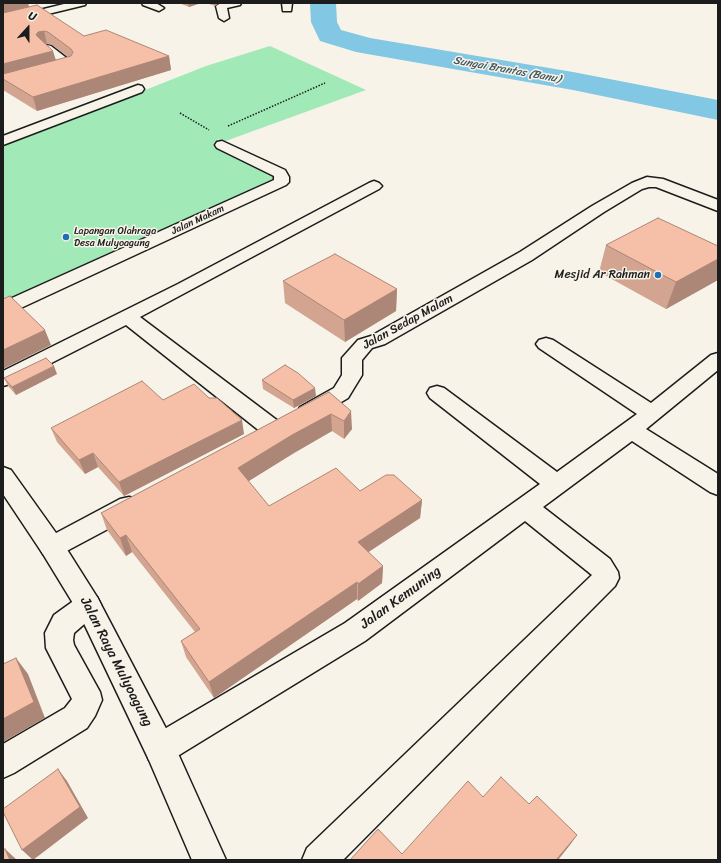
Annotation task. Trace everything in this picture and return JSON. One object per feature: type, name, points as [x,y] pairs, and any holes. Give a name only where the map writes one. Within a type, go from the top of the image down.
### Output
[{"type":"street","points":[[3,22],[81,3]]},
{"type":"street","points":[[147,3],[159,8]]},
{"type":"street","points":[[224,18],[221,6],[236,3]]},
{"type":"street","points":[[3,84],[68,66],[47,48]]},
{"type":"street","points":[[3,142],[138,89]]},
{"type":"street","name":"Jalan Makam","points":[[3,309],[281,182],[282,177],[280,173],[217,139]]},
{"type":"street","name":"Jalan Sedap Malam","points":[[253,441],[341,393],[352,375],[352,358],[365,344],[378,340],[526,256],[598,209],[637,186],[647,182],[658,182],[718,206]]},
{"type":"street","points":[[3,379],[128,317],[247,255],[374,186]]},
{"type":"street","points":[[128,317],[285,424]]},
{"type":"street","points":[[546,344],[651,413]]},
{"type":"street","name":"Jalan Kemuning","points":[[160,748],[355,632],[631,430],[718,360]]},
{"type":"street","points":[[437,393],[556,484]]},
{"type":"street","points":[[631,430],[718,486]]},
{"type":"street","name":"Jalan Raya Mulyoagung","points":[[3,476],[52,547],[88,605],[160,748],[209,860]]},
{"type":"street","points":[[52,547],[142,499]]},
{"type":"street","points":[[319,860],[606,578],[605,572],[601,567],[525,507]]},
{"type":"street","points":[[3,762],[76,718],[85,706],[87,700],[85,692],[60,648],[59,633],[64,624],[88,605]]},
{"type":"path","points":[[180,113],[217,139],[325,83]]},
{"type":"green space","points":[[270,46],[366,90],[223,142],[218,139],[215,144],[275,176],[276,181],[3,305],[3,146],[206,66]]},
{"type":"building","points":[[37,5],[84,36],[106,30],[169,56],[33,97],[3,79],[3,74],[71,56],[73,52],[48,32],[38,32],[36,35],[53,51],[3,64],[3,13]]},
{"type":"building","points":[[658,218],[718,246],[718,259],[676,282],[606,245]]},
{"type":"building","points":[[335,254],[397,289],[344,320],[283,281]]},
{"type":"building","points":[[10,296],[45,330],[3,350],[3,299]]},
{"type":"building","points":[[46,358],[54,366],[12,387],[4,378]]},
{"type":"building","points":[[285,365],[298,373],[315,388],[293,400],[262,380]]},
{"type":"building","points":[[142,381],[163,400],[194,384],[209,398],[217,398],[242,420],[119,482],[93,453],[79,460],[51,428]]},
{"type":"building","points":[[329,392],[351,411],[344,421],[331,414],[292,435],[238,468],[269,506],[336,468],[360,491],[386,475],[394,475],[422,500],[358,542],[383,566],[209,682],[181,641],[200,629],[126,535],[120,538],[101,513]]},
{"type":"building","points":[[16,658],[34,702],[3,719],[3,664]]},
{"type":"building","points":[[58,769],[80,807],[22,850],[3,812],[3,809]]},
{"type":"building","points":[[501,777],[529,804],[537,796],[577,835],[556,860],[350,860],[378,829],[402,854],[468,781],[483,797]]},
{"type":"building","points":[[5,849],[10,860],[3,860],[3,850]]},
{"type":"waterway","name":"Sungai Brantas (Banu)","points":[[323,3],[324,22],[330,35],[366,46],[573,81],[718,110]]},
{"type":"place","name":"Lapangan Olahraga Desa Mulyoagung","points":[[66,237]]},
{"type":"place","name":"Mesjid Ar Rahman","points":[[658,275]]}]
